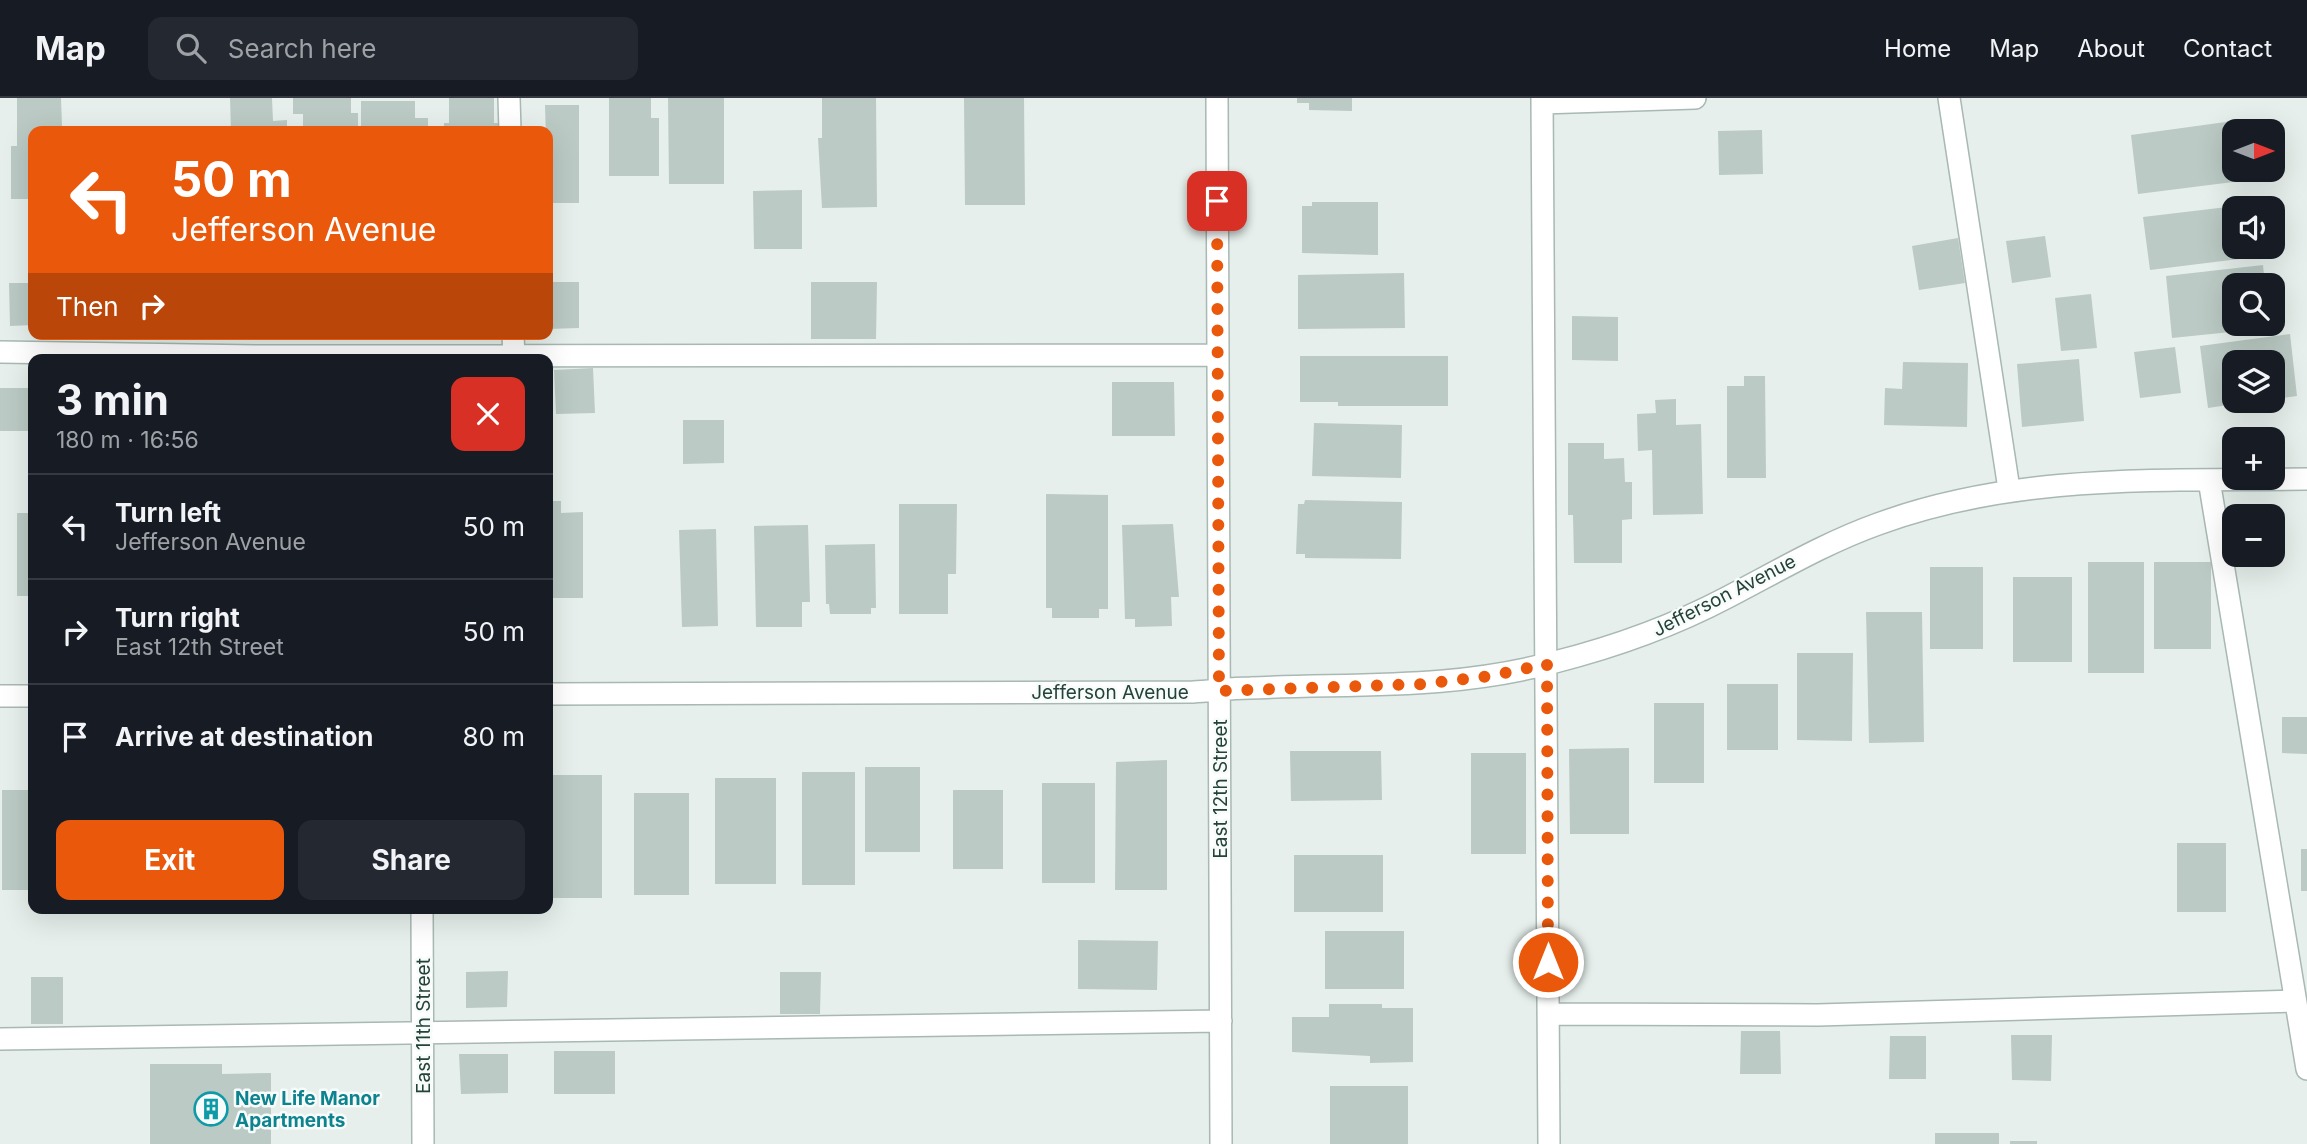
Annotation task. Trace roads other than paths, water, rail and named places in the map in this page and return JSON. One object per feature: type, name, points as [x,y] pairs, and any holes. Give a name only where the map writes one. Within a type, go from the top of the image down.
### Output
[{"type":"street","points":[[509,98],[510,126]]},
{"type":"street","name":"East 12th Street","points":[[1217,98],[1221,1144]]},
{"type":"street","points":[[1549,1144],[1542,100],[1695,98]]},
{"type":"street","points":[[1949,98],[2009,489]]},
{"type":"street","points":[[0,352],[206,354]]},
{"type":"street","points":[[553,357],[1218,355]]},
{"type":"street","name":"Jefferson Avenue","points":[[553,694],[1219,691],[1424,684],[1490,676],[1547,664],[1662,627],[1726,598],[1805,554],[1877,524],[1928,507],[2009,489],[2098,481],[2307,479]]},
{"type":"street","points":[[2209,480],[2307,1069]]},
{"type":"street","points":[[0,696],[28,696]]},
{"type":"street","name":"East 11th Street","points":[[422,914],[423,1144]]},
{"type":"street","points":[[1548,1014],[1818,1015],[2295,1001]]},
{"type":"street","points":[[0,1039],[1221,1021]]},
{"type":"place","name":"New Life Manor Apartments","points":[[211,1109]]}]
